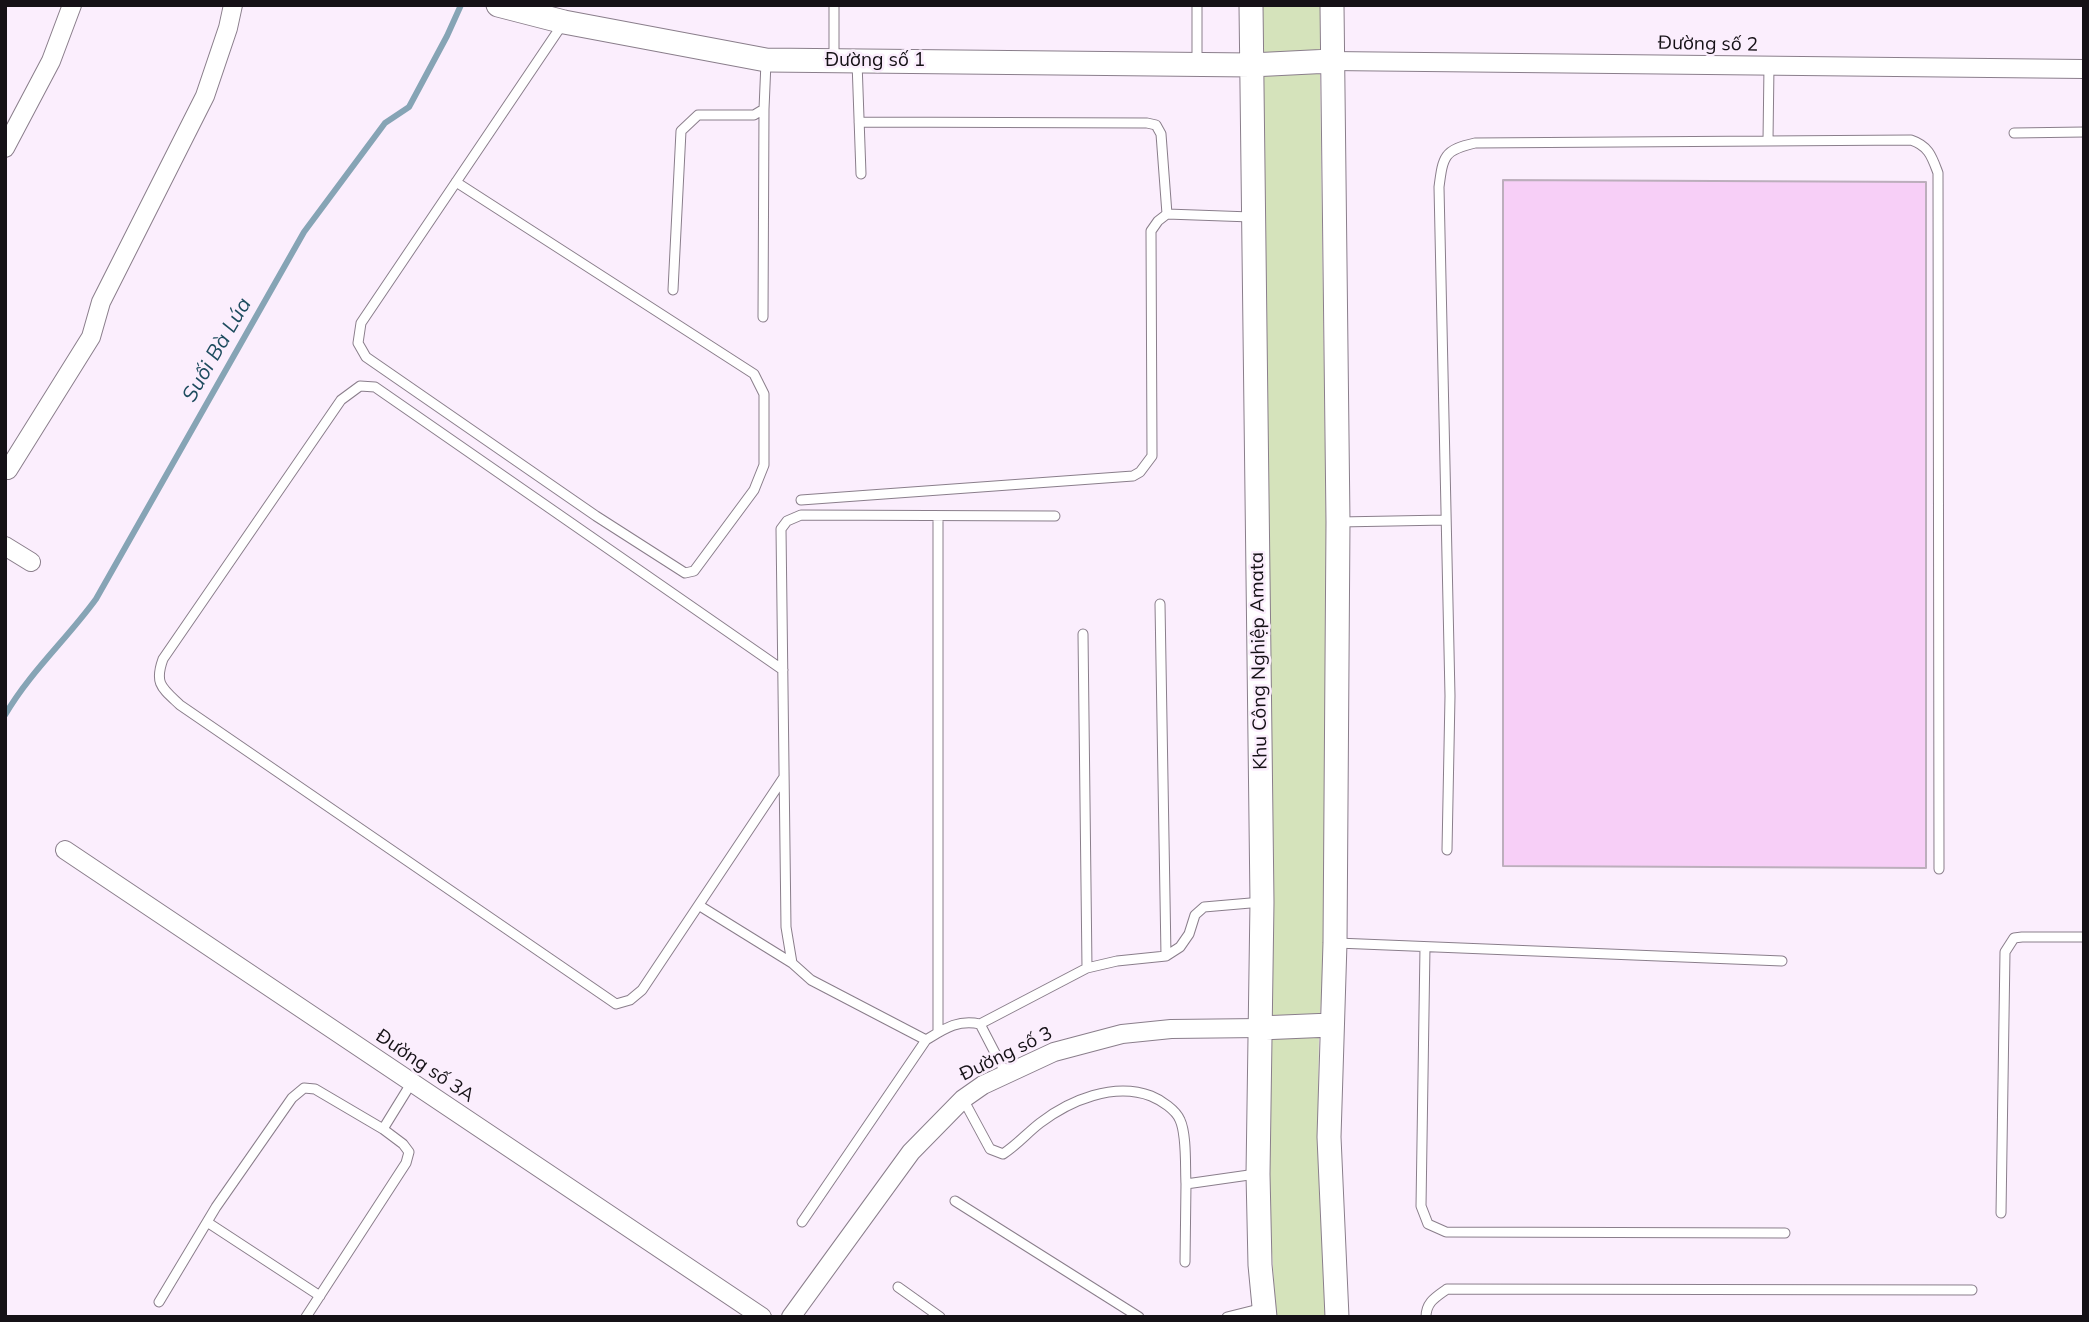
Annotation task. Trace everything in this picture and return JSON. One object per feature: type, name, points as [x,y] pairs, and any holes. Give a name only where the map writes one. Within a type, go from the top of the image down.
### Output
[{"type":"street","points":[[5,148],[51,61],[72,5]]},
{"type":"street","points":[[8,470],[91,337],[101,302],[205,96],[233,5]]},
{"type":"street","name":"Khu Công Nghiệp Amata","points":[[1251,5],[1262,902],[1258,1174],[1260,1265],[1265,1312]]},
{"type":"street","points":[[1332,5],[1338,522],[1335,943],[1329,1137],[1337,1317]]},
{"type":"street","name":"Đường số 1","points":[[502,6],[564,22],[766,60],[1251,65],[1331,61]]},
{"type":"street","name":"Đường số 2","points":[[1331,61],[2084,69]]},
{"type":"street","points":[[5,545],[31,562]]},
{"type":"street","name":"Đường số 3A","points":[[65,850],[762,1317]]},
{"type":"street","points":[[1260,1028],[1331,1026]]},
{"type":"street","name":"Đường số 3","points":[[791,1317],[911,1153],[962,1099],[1006,1074],[1054,1052],[1122,1034],[1171,1029],[1260,1028]]},
{"type":"lane","points":[[834,5],[859,122],[861,174]]},
{"type":"lane","points":[[1196,5],[1197,64]]},
{"type":"lane","points":[[456,182],[754,374],[764,394],[764,465],[754,489],[694,571],[685,573],[596,516],[366,358],[358,342],[361,323],[456,182],[564,22]]},
{"type":"lane","points":[[763,317],[766,60]]},
{"type":"lane","points":[[1768,140],[1769,66]]},
{"type":"lane","points":[[673,290],[681,131],[698,115],[754,115],[764,108]]},
{"type":"lane","points":[[859,122],[1156,125],[1161,134],[1167,214]]},
{"type":"lane","points":[[2014,133],[2084,132]]},
{"type":"lane","points":[[1447,850],[1450,696],[1439,187],[1442,160],[1453,147],[1475,143],[1911,140],[1929,150],[1938,173],[1938,869]]},
{"type":"lane","points":[[801,500],[1133,476],[1140,472],[1152,456],[1151,231],[1157,221],[1167,214],[1253,218]]},
{"type":"lane","points":[[783,670],[375,387],[360,386],[341,400],[163,659],[158,673],[161,686],[180,705],[616,1004],[630,1000],[642,990],[784,777]]},
{"type":"lane","points":[[792,963],[786,927],[782,529],[787,521],[801,515],[1055,516]]},
{"type":"lane","points":[[938,516],[938,1032]]},
{"type":"lane","points":[[1338,522],[1446,520]]},
{"type":"lane","points":[[1160,604],[1166,956]]},
{"type":"lane","points":[[1083,634],[1087,968]]},
{"type":"lane","points":[[802,1222],[926,1040],[951,1024],[967,1021],[980,1024],[1087,968],[1117,961],[1166,956],[1180,947],[1189,934],[1195,915],[1205,907],[1262,902]]},
{"type":"lane","points":[[700,906],[792,963],[811,980],[926,1040]]},
{"type":"lane","points":[[2001,1213],[2006,952],[2014,939],[2022,937],[2084,937]]},
{"type":"lane","points":[[1335,943],[1782,961]]},
{"type":"lane","points":[[1425,947],[1421,1206],[1428,1224],[1446,1232],[1785,1233]]},
{"type":"lane","points":[[980,1024],[1006,1074]]},
{"type":"lane","points":[[383,1129],[412,1082]]},
{"type":"lane","points":[[159,1302],[207,1223],[292,1098],[304,1088],[315,1089],[383,1129],[403,1143],[409,1152],[406,1163],[306,1317]]},
{"type":"lane","points":[[962,1099],[990,1149],[1003,1154],[1042,1122],[1084,1098],[1110,1091],[1127,1090],[1155,1098],[1180,1118],[1183,1129],[1186,1184],[1185,1262]]},
{"type":"lane","points":[[1186,1184],[1258,1174]]},
{"type":"lane","points":[[955,1201],[1139,1317]]},
{"type":"lane","points":[[207,1223],[320,1296]]},
{"type":"lane","points":[[898,1287],[940,1317]]},
{"type":"lane","points":[[1426,1317],[1431,1300],[1447,1289],[1972,1290]]},
{"type":"lane","points":[[1227,1317],[1265,1312]]},
{"type":"green space","points":[[1263,5],[1321,5],[1320,55],[1262,58]]},
{"type":"green space","points":[[1320,68],[1326,523],[1324,944],[1320,1020],[1271,1020],[1274,901],[1262,71]]},
{"type":"green space","points":[[1319,1032],[1318,1140],[1325,1317],[1277,1317],[1270,1210],[1271,1034]]},
{"type":"building","points":[[1503,180],[1926,182],[1926,868],[1503,866]]},
{"type":"waterway","name":"Suối Bà Lúa","points":[[5,715],[26,684],[96,599],[304,232],[385,123],[409,107],[461,5]]}]
